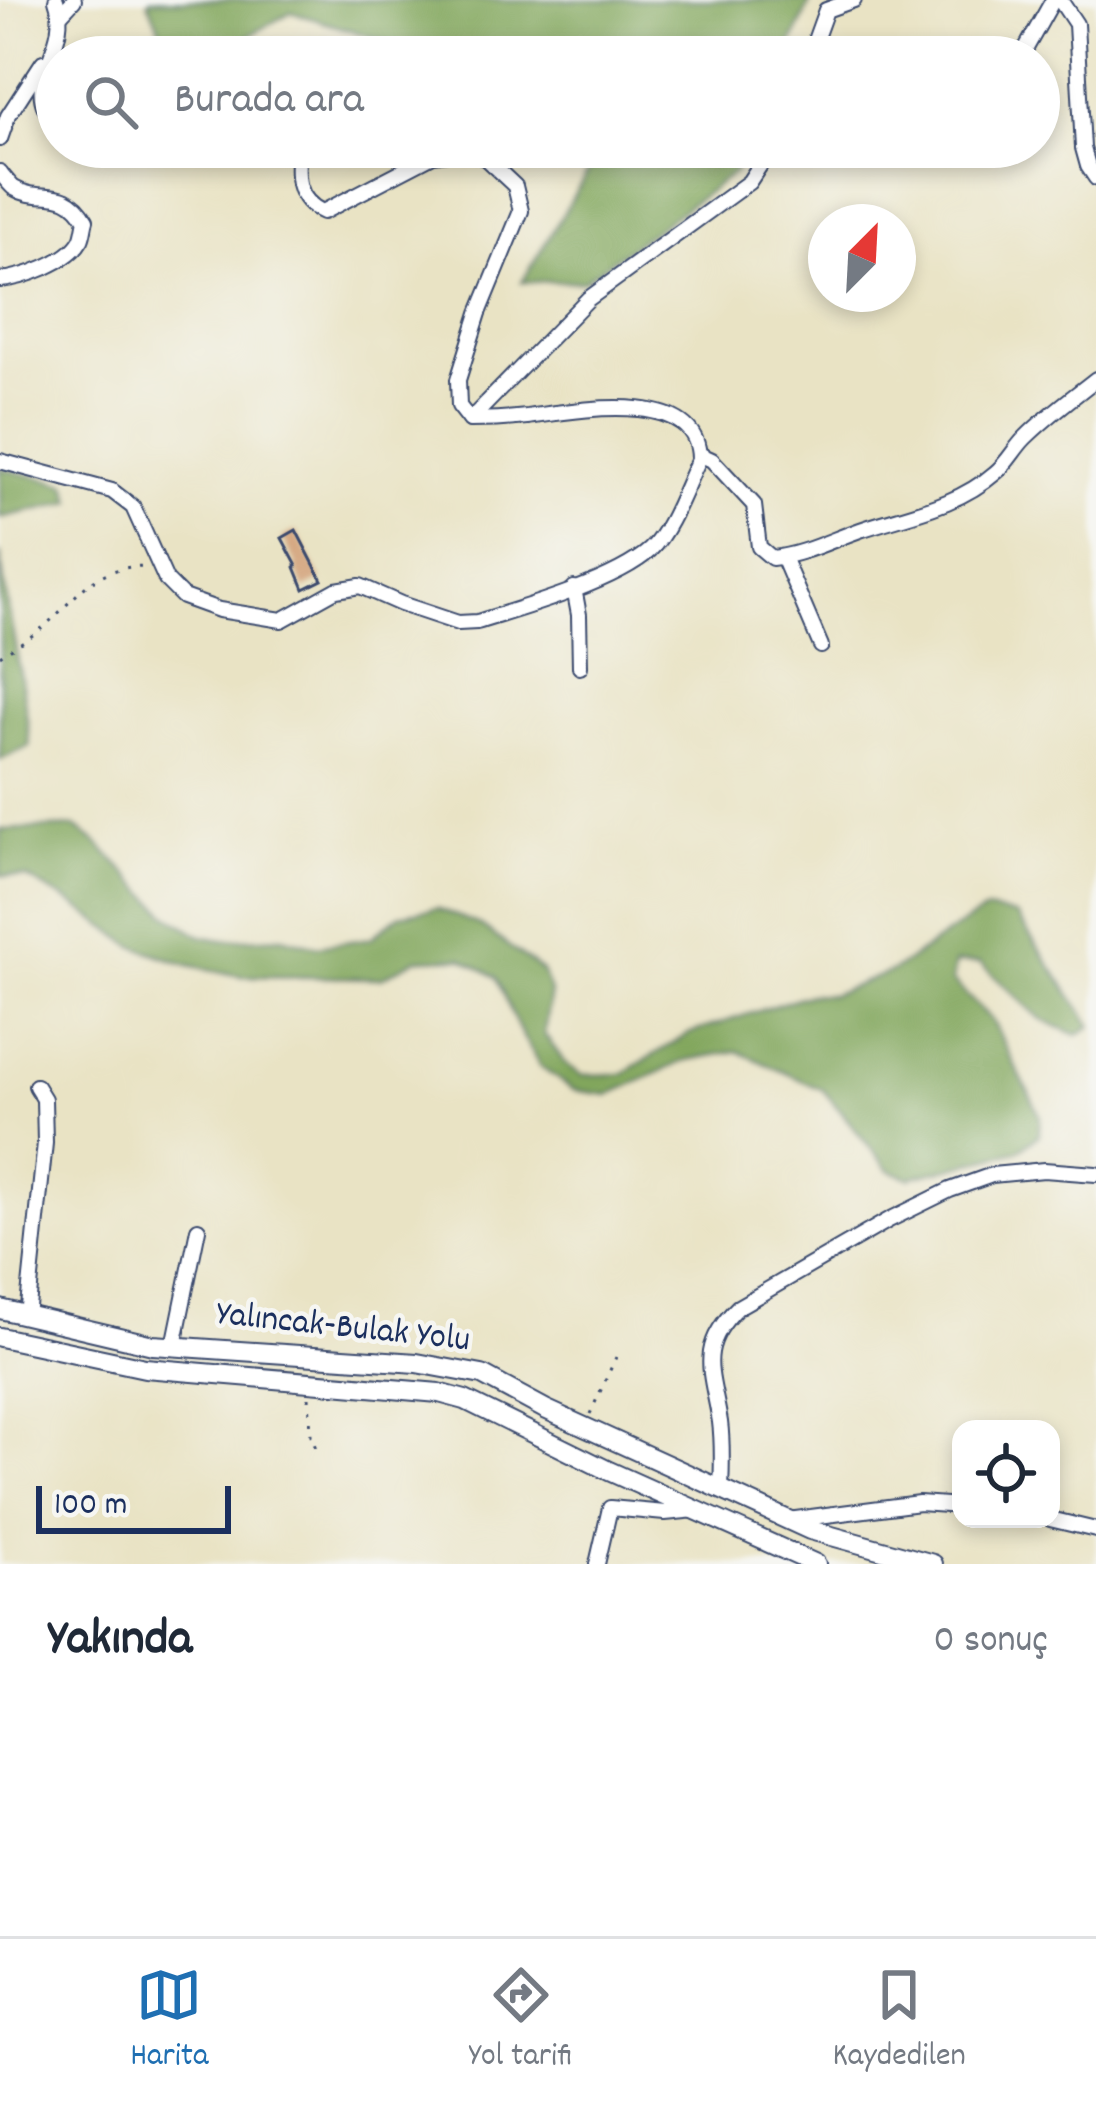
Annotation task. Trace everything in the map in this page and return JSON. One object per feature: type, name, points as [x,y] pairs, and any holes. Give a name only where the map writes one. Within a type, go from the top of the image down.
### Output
[{"type":"main road","name":"Yalıncak-Bulak Yolu","points":[[0,1309],[153,1345],[416,1364],[482,1376],[788,1520],[836,1539],[933,1564]]},
{"type":"main road","name":"Yalıncak-Bulak Yolu","points":[[0,1336],[145,1368],[439,1393],[465,1400],[816,1564]]},
{"type":"street","points":[[59,7],[74,0]]},
{"type":"street","points":[[817,36],[828,5],[854,0]]},
{"type":"street","points":[[1034,36],[1056,0],[1076,24],[1083,148],[1096,178]]},
{"type":"street","points":[[0,139],[8,116],[36,73]]},
{"type":"street","points":[[296,168],[300,193],[309,206],[323,212],[408,168]]},
{"type":"street","points":[[470,420],[459,406],[458,380],[478,313],[521,211],[515,186],[495,168]]},
{"type":"street","points":[[470,420],[588,299],[749,182],[758,168]]},
{"type":"street","points":[[0,172],[15,189],[69,200],[86,220],[81,240],[69,254],[19,279],[0,280]]},
{"type":"street","points":[[700,454],[712,460],[754,506],[759,547],[772,558],[793,556],[968,493],[998,471],[1041,422],[1096,379]]},
{"type":"street","points":[[0,461],[112,491],[133,507],[166,580],[183,597],[219,610],[283,620],[336,590],[360,586],[458,623],[477,622],[624,568],[661,537],[700,454],[695,436],[680,422],[653,410],[608,407],[470,420]]},
{"type":"street","points":[[783,557],[821,646]]},
{"type":"street","points":[[574,589],[580,667]]},
{"type":"street","points":[[27,1316],[45,1143],[44,1099],[36,1086]]},
{"type":"street","points":[[721,1490],[723,1455],[710,1383],[712,1344],[719,1325],[738,1307],[950,1190],[992,1175],[1044,1170],[1096,1174]]},
{"type":"street","points":[[174,1346],[198,1229]]},
{"type":"street","points":[[788,1520],[919,1503],[952,1505]]},
{"type":"street","points":[[597,1564],[610,1508],[664,1513],[696,1510]]},
{"type":"street","points":[[1060,1521],[1096,1530]]},
{"type":"path","points":[[0,656],[41,629],[78,590],[119,566],[160,566]]},
{"type":"path","points":[[584,1427],[616,1357]]},
{"type":"path","points":[[308,1383],[311,1435],[319,1454]]},
{"type":"green space","points":[[811,0],[795,36],[369,36],[291,12],[248,36],[163,36],[148,2]]},
{"type":"green space","points":[[590,168],[736,168],[583,281],[522,282]]},
{"type":"green space","points":[[0,468],[67,484],[72,502],[0,518]]},
{"type":"green space","points":[[0,552],[30,746],[0,760]]},
{"type":"green space","points":[[75,827],[168,915],[201,936],[222,940],[282,937],[317,946],[371,938],[399,915],[437,908],[480,925],[542,971],[550,992],[544,1034],[565,1063],[581,1075],[622,1074],[690,1033],[810,994],[831,995],[893,971],[986,910],[1016,915],[1092,1026],[1077,1035],[1041,1019],[980,963],[955,963],[952,981],[992,1020],[1040,1115],[1039,1135],[1017,1151],[909,1178],[889,1170],[823,1090],[737,1051],[687,1060],[608,1095],[574,1090],[540,1067],[496,977],[462,958],[417,959],[381,978],[241,976],[133,946],[27,878],[0,875],[0,830]]},
{"type":"building","points":[[296,530],[322,580],[304,589],[282,538]]}]
